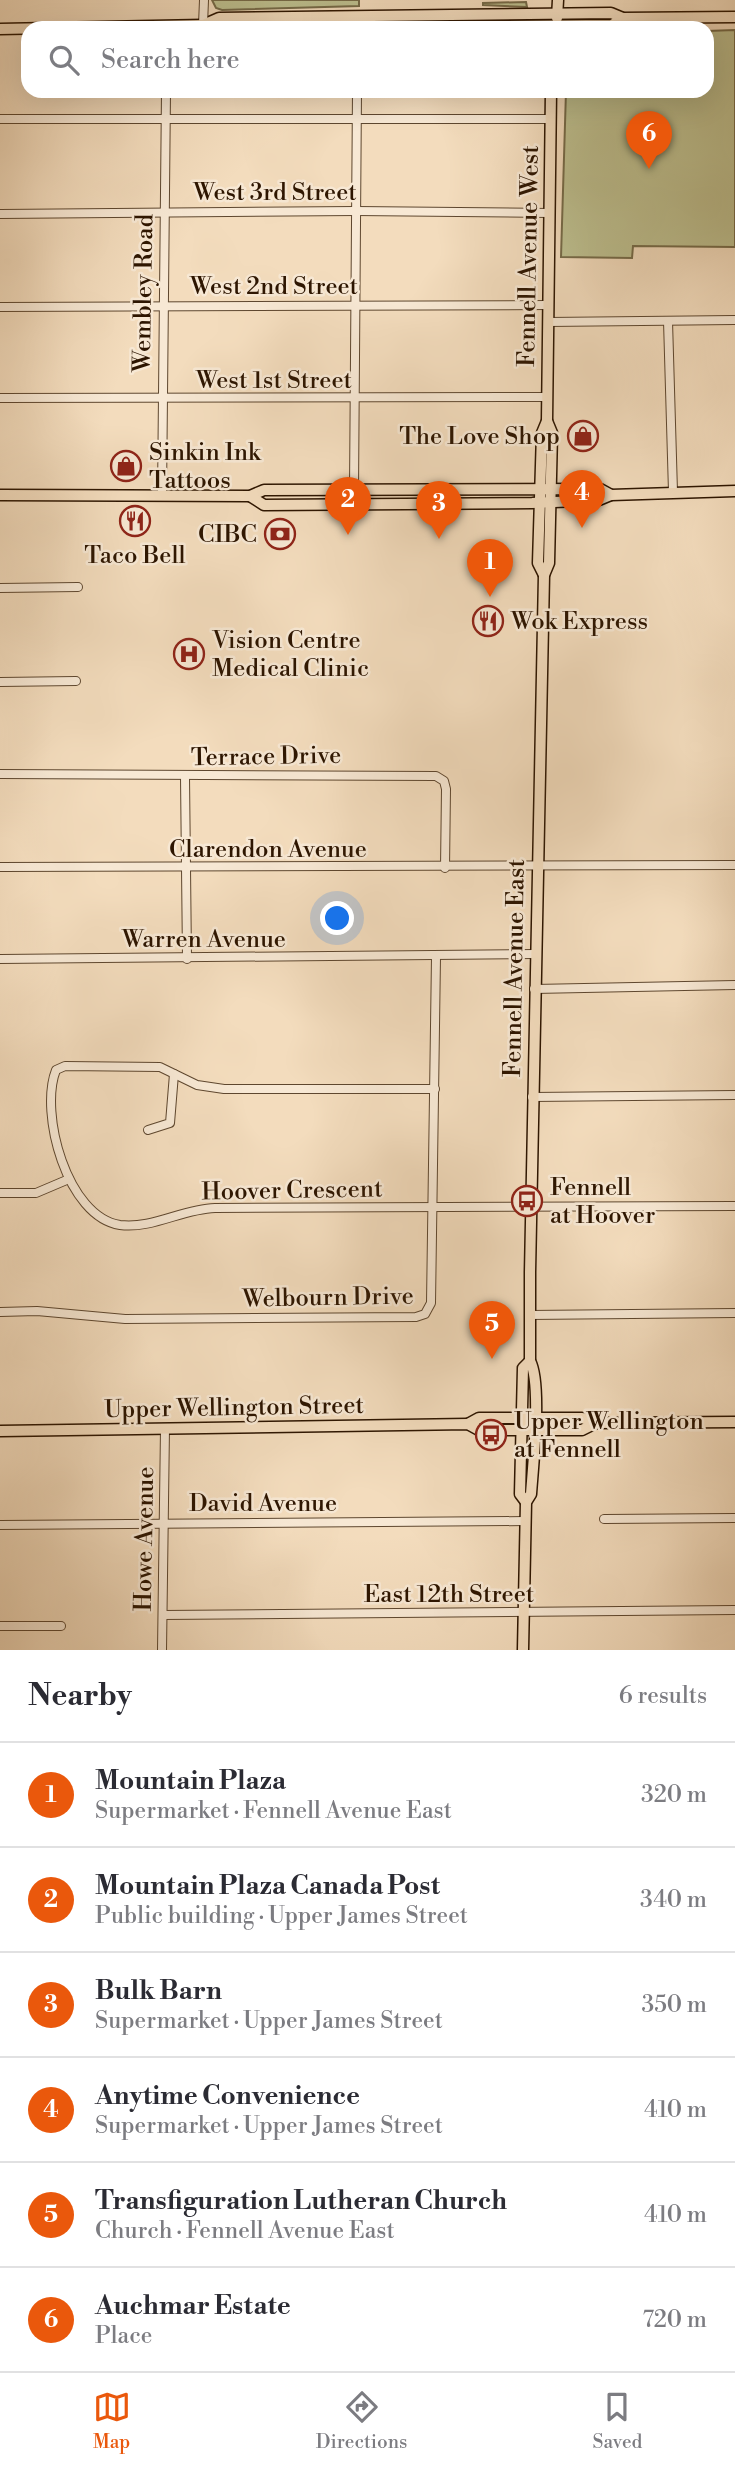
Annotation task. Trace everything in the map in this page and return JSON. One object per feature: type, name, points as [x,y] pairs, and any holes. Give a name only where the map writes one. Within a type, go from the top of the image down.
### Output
[{"type":"main road","points":[[551,21],[558,0]]},
{"type":"main road","points":[[545,1],[551,21]]},
{"type":"main road","points":[[618,21],[623,18],[735,17]]},
{"type":"main road","points":[[215,21],[219,18],[468,21]]},
{"type":"main road","points":[[0,29],[21,29]]},
{"type":"main road","name":"Fennell Avenue West","points":[[545,496],[542,433],[547,421],[551,98]]},
{"type":"main road","points":[[0,495],[250,496],[264,490],[354,490],[599,500],[611,495],[735,491]]},
{"type":"main road","points":[[250,496],[264,505],[545,496]]},
{"type":"main road","name":"Fennell Avenue East","points":[[523,1650],[525,1521],[526,1502],[531,1494],[534,1424],[535,1370],[530,1361],[529,1315],[536,866],[544,575],[549,563],[545,496]]},
{"type":"main road","name":"Fennell Avenue East","points":[[526,1502],[520,1494],[520,1424],[523,1368],[530,1361]]},
{"type":"main road","name":"Upper Wellington Street","points":[[0,1431],[468,1424],[479,1418],[582,1430],[596,1423],[735,1422]]},
{"type":"street","points":[[204,0],[208,21]]},
{"type":"street","name":"Wembley Road","points":[[162,496],[166,98]]},
{"type":"street","points":[[354,490],[357,98]]},
{"type":"street","points":[[0,119],[551,119]]},
{"type":"street","name":"West 3rd Street","points":[[0,214],[356,211],[550,213]]},
{"type":"street","name":"West 2nd Street","points":[[0,307],[548,305]]},
{"type":"street","points":[[548,322],[735,320]]},
{"type":"street","points":[[668,321],[673,492]]},
{"type":"street","name":"West 1st Street","points":[[0,398],[547,397]]},
{"type":"street","points":[[0,588],[78,587]]},
{"type":"street","points":[[0,682],[76,681]]},
{"type":"street","name":"Terrace Drive","points":[[0,774],[436,776],[444,781],[446,789],[445,868]]},
{"type":"street","points":[[185,776],[187,959]]},
{"type":"street","name":"Clarendon Avenue","points":[[0,867],[445,868],[735,865]]},
{"type":"street","name":"Warren Avenue","points":[[0,959],[534,954]]},
{"type":"street","name":"Welbourn Drive","points":[[0,1312],[37,1311],[125,1319],[418,1317],[427,1312],[431,1303],[436,957]]},
{"type":"street","points":[[534,989],[735,985]]},
{"type":"street","name":"Hoover Crescent","points":[[435,1089],[225,1089],[197,1085],[160,1067],[65,1066],[56,1070],[52,1101],[55,1134],[69,1179],[83,1203],[100,1218],[118,1225],[138,1226],[199,1209],[735,1206]]},
{"type":"street","points":[[148,1130],[170,1123],[174,1074]]},
{"type":"street","points":[[532,1097],[735,1095]]},
{"type":"street","points":[[0,1193],[36,1193],[69,1179]]},
{"type":"street","points":[[529,1315],[735,1313]]},
{"type":"street","name":"Howe Avenue","points":[[162,1650],[165,1428]]},
{"type":"street","points":[[604,1519],[735,1518]]},
{"type":"street","name":"David Avenue","points":[[0,1525],[525,1521]]},
{"type":"street","name":"East 12th Street","points":[[163,1615],[735,1610]]},
{"type":"street","points":[[0,1626],[61,1626]]},
{"type":"green space","points":[[212,0],[359,0],[359,6],[222,10],[216,8]]},
{"type":"green space","points":[[526,2],[527,7],[483,5],[483,3]]},
{"type":"green space","points":[[735,30],[735,247],[633,246],[632,258],[561,257],[566,98],[714,98],[714,31]]},
{"type":"place","name":"Auchmar Estate","points":[[649,169]]},
{"type":"place","name":"The Love Shop","points":[[583,436]]},
{"type":"place","name":"Sinkin Ink Tattoos","points":[[126,466]]},
{"type":"place","name":"Taco Bell","points":[[135,521]]},
{"type":"place","name":"Anytime Convenience","points":[[582,528]]},
{"type":"place","name":"CIBC","points":[[280,534]]},
{"type":"place","name":"Mountain Plaza Canada Post","points":[[348,535]]},
{"type":"place","name":"Bulk Barn","points":[[439,539]]},
{"type":"place","name":"Mountain Plaza","points":[[490,597]]},
{"type":"place","name":"Wok Express","points":[[488,621]]},
{"type":"place","name":"Vision Centre Medical Clinic","points":[[189,654]]},
{"type":"place","name":"Fennell at Hoover","points":[[527,1201]]},
{"type":"place","name":"Transfiguration Lutheran Church","points":[[492,1359]]},
{"type":"place","name":"Upper Wellington at Fennell","points":[[491,1435]]}]
